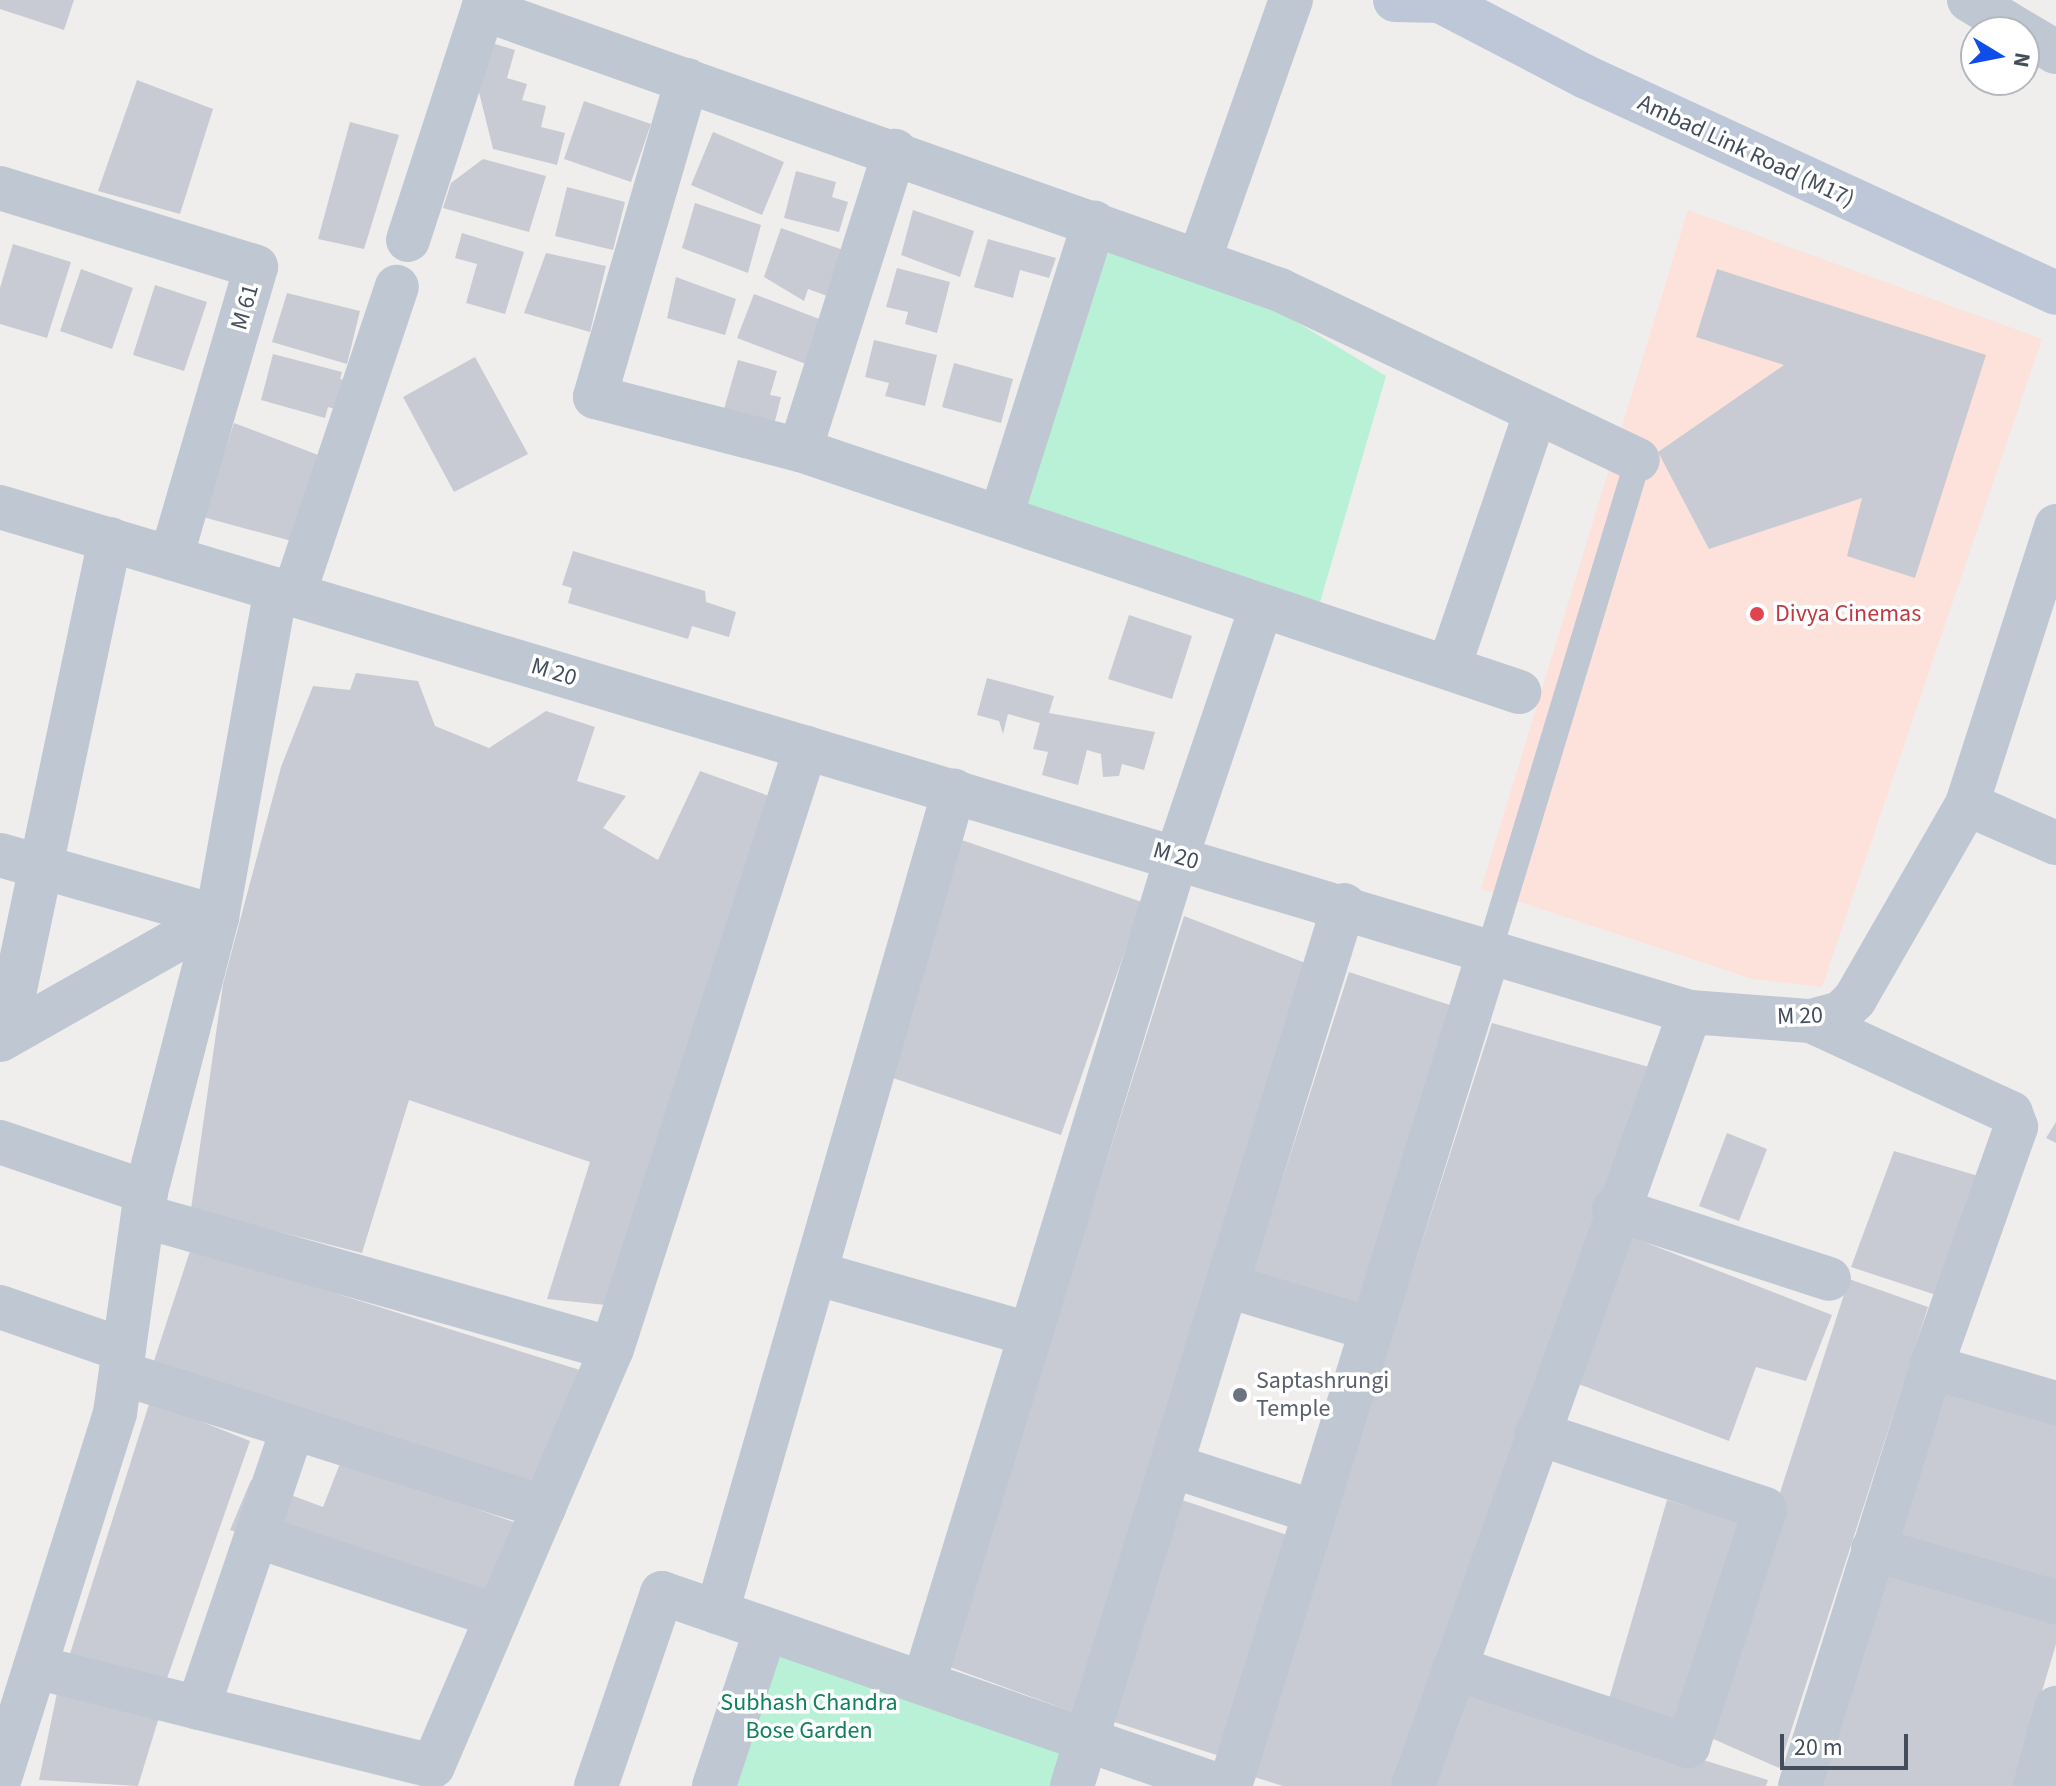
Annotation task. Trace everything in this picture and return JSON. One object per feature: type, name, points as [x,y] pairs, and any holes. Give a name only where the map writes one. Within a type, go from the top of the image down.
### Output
[{"type":"main road","name":"Ambad Link Road (M17)","points":[[1395,0],[1440,1],[1586,77],[2056,293]]},
{"type":"street","points":[[1199,261],[1291,0]]},
{"type":"street","points":[[1969,0],[1995,16]]},
{"type":"street","points":[[408,240],[484,4],[687,80],[895,151],[1280,290],[1638,460]]},
{"type":"street","points":[[687,80],[595,397],[800,450],[1001,516],[1260,611],[1450,664],[1519,692]]},
{"type":"street","points":[[800,450],[895,151]]},
{"type":"street","name":"M 61","points":[[0,188],[256,267],[171,558]]},
{"type":"street","points":[[1001,516],[1094,222]]},
{"type":"street","points":[[0,1778],[115,1413],[144,1204],[217,917],[285,592],[397,287]]},
{"type":"street","points":[[1450,664],[1536,412]]},
{"type":"street","name":"M 20","points":[[0,507],[1490,948],[1690,1012],[1811,1021],[1841,1013],[1855,999],[1967,804],[2056,526]]},
{"type":"street","points":[[2,1038],[20,861],[110,539]]},
{"type":"street","points":[[924,1682],[1177,856],[1260,611]]},
{"type":"street","points":[[35,1667],[433,1766],[612,1349],[806,747]]},
{"type":"street","points":[[717,1612],[954,791]]},
{"type":"street","points":[[1967,804],[2056,843]]},
{"type":"street","points":[[20,861],[217,917]]},
{"type":"street","points":[[1072,1786],[1344,905]]},
{"type":"street","points":[[2,1038],[217,917]]},
{"type":"street","points":[[1230,1786],[1490,948]]},
{"type":"street","points":[[1413,1786],[1614,1209],[1690,1012]]},
{"type":"street","points":[[1800,1786],[1931,1367],[2016,1127],[2011,1113],[1811,1021]]},
{"type":"street","points":[[0,1142],[144,1204],[612,1349]]},
{"type":"street","points":[[1614,1209],[1829,1279]]},
{"type":"street","points":[[815,1273],[1029,1334]]},
{"type":"street","points":[[1228,1286],[1371,1329]]},
{"type":"street","points":[[2,1314],[293,1428],[544,1507]]},
{"type":"street","points":[[1931,1367],[2056,1403]]},
{"type":"street","points":[[198,1708],[259,1537],[293,1428]]},
{"type":"street","points":[[1454,1668],[1688,1746],[1765,1509],[1536,1433]]},
{"type":"street","points":[[1172,1466],[1314,1512]]},
{"type":"street","points":[[259,1537],[497,1616]]},
{"type":"street","points":[[1873,1549],[2056,1602]]},
{"type":"street","points":[[596,1786],[662,1593],[1220,1786]]},
{"type":"street","points":[[714,1786],[766,1629]]},
{"type":"street","points":[[2035,1786],[2056,1708]]},
{"type":"lane","points":[[1490,948],[1638,460]]},
{"type":"shaded area","name":"Divya Cinemas","points":[[1688,210],[2042,339],[1822,987],[1752,979],[1481,889]]},
{"type":"green space","points":[[1103,243],[1237,286],[1386,376],[1318,609],[1015,514]]},
{"type":"green space","name":"Subhash Chandra Bose Garden","points":[[766,1629],[1087,1740],[1072,1786],[714,1786]]},
{"type":"building","points":[[0,0],[74,0],[64,30],[0,9]]},
{"type":"building","points":[[488,42],[515,50],[507,78],[527,84],[522,100],[546,106],[541,127],[565,133],[557,165],[493,149],[477,84]]},
{"type":"building","points":[[137,80],[213,109],[180,214],[98,191]]},
{"type":"building","points":[[584,101],[651,124],[631,182],[564,159]]},
{"type":"building","points":[[350,122],[399,135],[364,249],[318,239]]},
{"type":"building","points":[[713,132],[784,162],[762,215],[691,185]]},
{"type":"building","points":[[483,159],[546,176],[529,232],[443,208],[451,183]]},
{"type":"building","points":[[796,171],[836,182],[832,197],[848,202],[839,232],[784,218]]},
{"type":"building","points":[[567,187],[625,202],[613,250],[555,236]]},
{"type":"building","points":[[695,203],[761,225],[748,273],[682,248]]},
{"type":"building","points":[[913,210],[974,231],[960,277],[901,255]]},
{"type":"building","points":[[781,228],[846,251],[830,297],[808,289],[804,301],[764,277]]},
{"type":"building","points":[[462,233],[524,252],[505,314],[466,303],[477,264],[455,258]]},
{"type":"building","points":[[988,239],[1056,258],[1049,278],[1020,270],[1013,298],[974,287]]},
{"type":"building","points":[[13,244],[71,262],[47,338],[0,324],[0,288]]},
{"type":"building","points":[[546,253],[606,266],[590,332],[524,313]]},
{"type":"building","points":[[897,268],[950,282],[937,333],[905,324],[908,312],[886,307]]},
{"type":"building","points":[[81,269],[133,288],[112,349],[60,331]]},
{"type":"building","points":[[1717,269],[1986,355],[1915,578],[1847,556],[1862,498],[1709,549],[1658,452],[1784,365],[1696,337]]},
{"type":"building","points":[[676,277],[736,299],[725,335],[667,318]]},
{"type":"building","points":[[155,285],[207,302],[184,371],[133,355]]},
{"type":"building","points":[[287,293],[360,311],[347,364],[272,342]]},
{"type":"building","points":[[754,294],[827,322],[811,366],[737,338]]},
{"type":"building","points":[[874,340],[937,355],[925,406],[885,396],[889,383],[865,377]]},
{"type":"building","points":[[273,354],[342,372],[340,379],[350,381],[342,411],[328,407],[325,418],[261,400]]},
{"type":"building","points":[[475,357],[528,454],[454,492],[403,397]]},
{"type":"building","points":[[738,360],[777,371],[770,395],[781,397],[773,429],[724,409]]},
{"type":"building","points":[[954,363],[1013,379],[1001,423],[942,407]]},
{"type":"building","points":[[234,423],[326,458],[295,542],[203,517]]},
{"type":"building","points":[[573,551],[705,591],[706,602],[736,612],[729,637],[692,626],[688,639],[568,603],[572,588],[562,585]]},
{"type":"building","points":[[1129,615],[1192,636],[1172,699],[1108,679]]},
{"type":"building","points":[[356,673],[418,681],[435,726],[489,748],[546,711],[595,727],[577,781],[626,796],[603,828],[658,860],[700,771],[772,797],[625,1307],[547,1299],[590,1162],[409,1100],[362,1253],[191,1209],[223,984],[281,767],[313,686],[350,690]]},
{"type":"building","points":[[987,678],[1054,696],[1049,713],[1155,732],[1144,770],[1122,764],[1119,776],[1103,777],[1101,754],[1087,750],[1078,785],[1042,775],[1048,752],[1033,749],[1040,723],[1008,714],[1003,734],[999,721],[977,715]]},
{"type":"building","points":[[953,837],[1142,902],[1061,1135],[890,1077]]},
{"type":"building","points":[[1184,916],[1313,966],[1078,1714],[947,1666]]},
{"type":"building","points":[[1349,972],[1459,1008],[1364,1316],[1249,1283]]},
{"type":"building","points":[[1492,1023],[1649,1067],[1404,1786],[1283,1786],[1251,1776]]},
{"type":"building","points":[[2056,1122],[2056,1143],[2046,1138]]},
{"type":"building","points":[[1727,1133],[1767,1149],[1739,1221],[1699,1206]]},
{"type":"building","points":[[1894,1151],[1985,1178],[1939,1296],[1851,1267]]},
{"type":"building","points":[[1616,1231],[1832,1315],[1806,1381],[1756,1367],[1729,1441],[1568,1380]]},
{"type":"building","points":[[191,1248],[580,1370],[532,1490],[151,1370]]},
{"type":"building","points":[[1849,1279],[1928,1307],[1779,1768],[1702,1734]]},
{"type":"building","points":[[1944,1387],[2056,1424],[2056,1583],[1895,1537]]},
{"type":"building","points":[[150,1401],[250,1441],[164,1687],[68,1660]]},
{"type":"building","points":[[341,1461],[525,1526],[484,1624],[230,1530],[251,1480],[323,1507]]},
{"type":"building","points":[[1182,1500],[1296,1538],[1229,1759],[1105,1719]]},
{"type":"building","points":[[1667,1500],[1749,1525],[1683,1730],[1607,1706]]},
{"type":"building","points":[[1890,1568],[2056,1615],[2056,1644],[2014,1786],[1822,1786]]},
{"type":"building","points":[[1461,1685],[1768,1780],[1766,1786],[1427,1786]]},
{"type":"building","points":[[58,1688],[159,1717],[138,1786],[39,1780]]},
{"type":"place","name":"Divya Cinemas","points":[[1757,614]]},
{"type":"place","name":"Saptashrungi Temple","points":[[1240,1395]]}]
